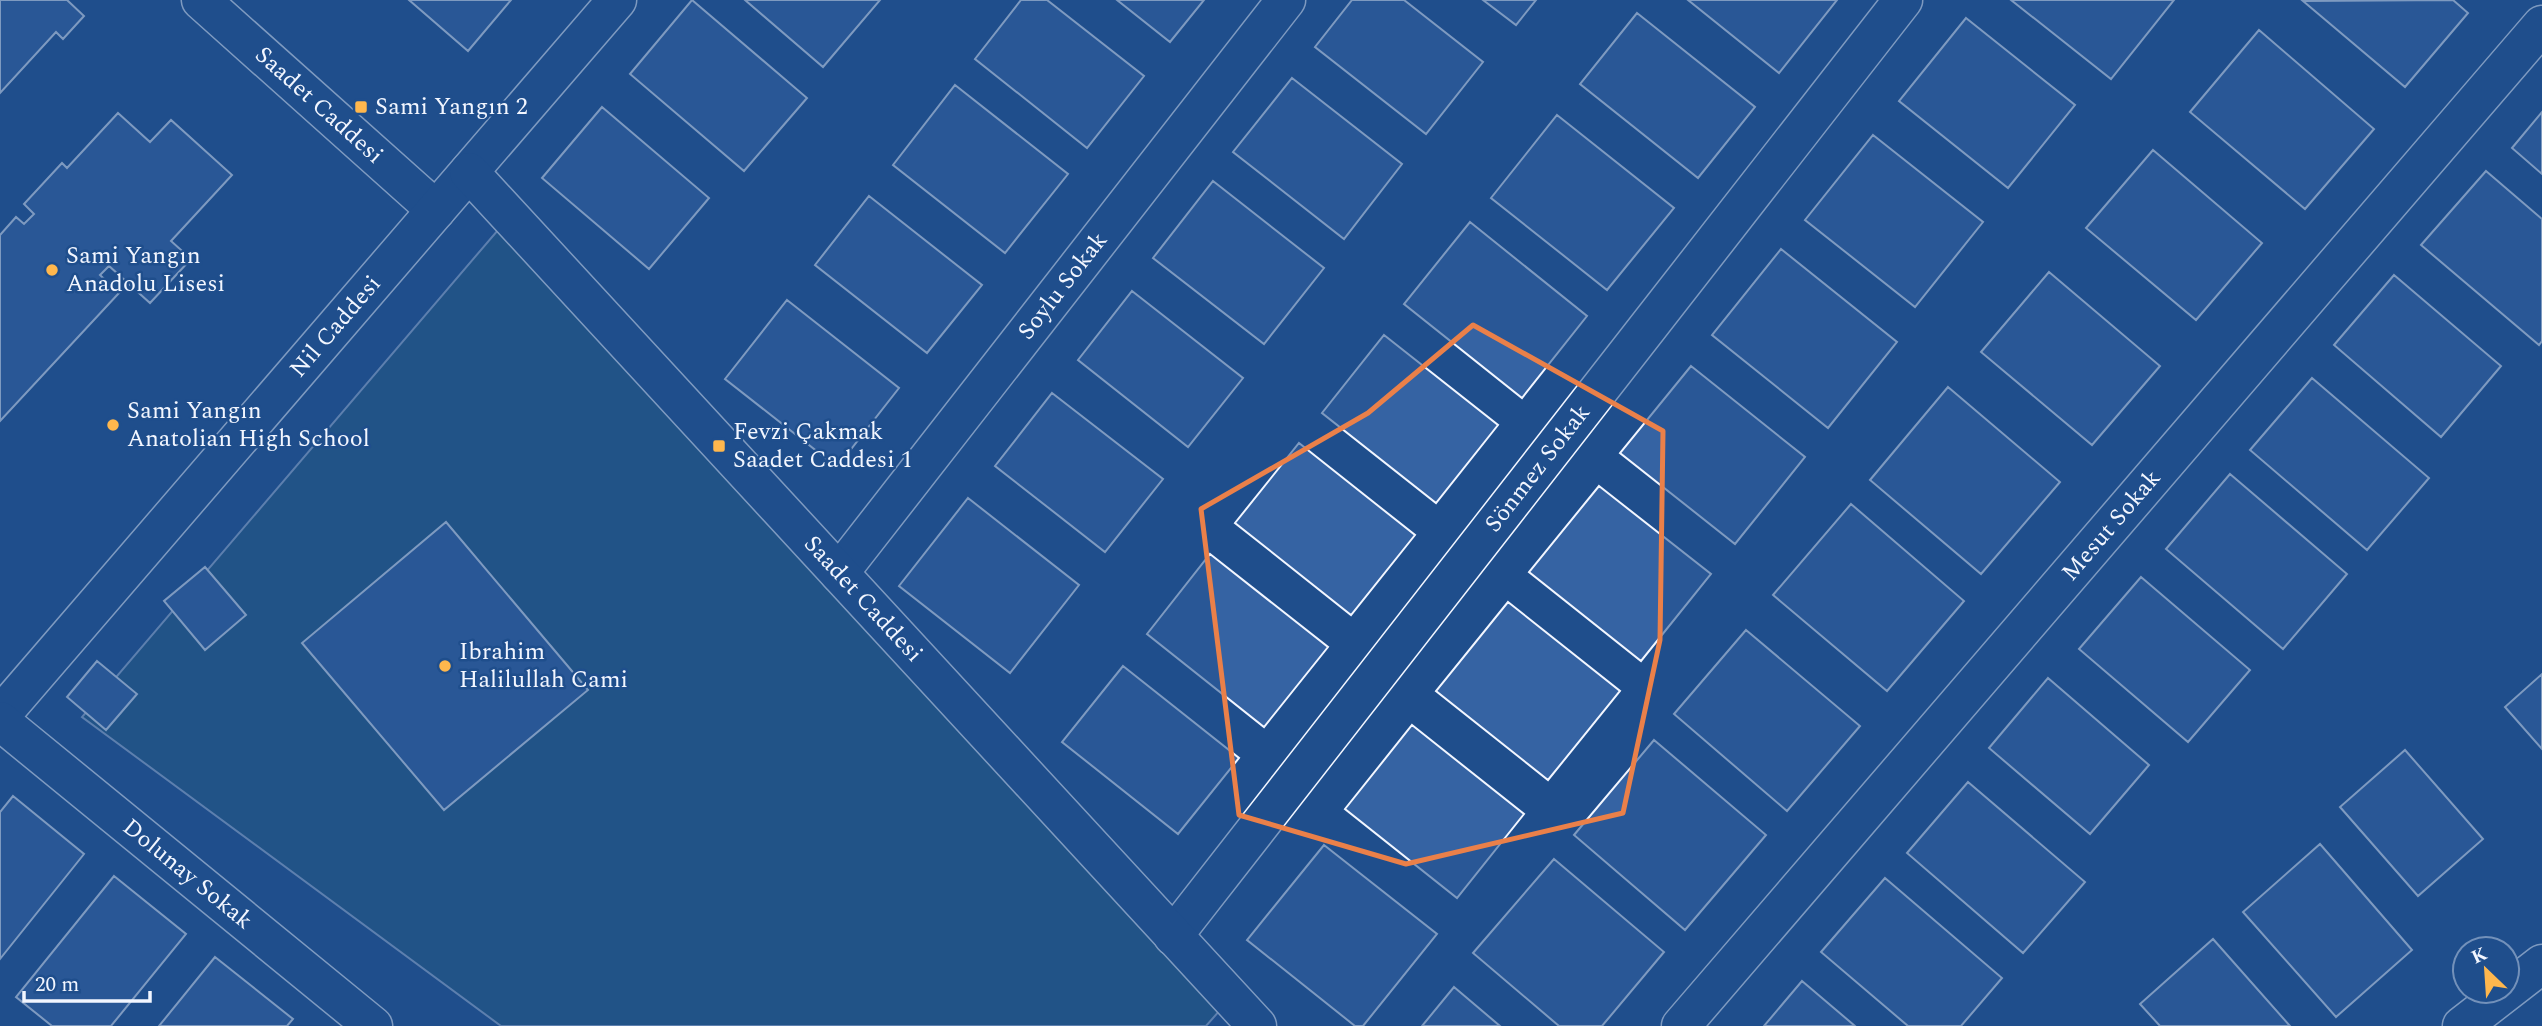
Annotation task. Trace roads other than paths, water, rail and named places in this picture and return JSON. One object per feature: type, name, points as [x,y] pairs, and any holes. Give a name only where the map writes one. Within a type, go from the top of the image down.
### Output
[{"type":"street","name":"Saadet Caddesi","points":[[201,0],[436,210]]},
{"type":"street","name":"Nil Caddesi","points":[[0,718],[617,0]]},
{"type":"street","name":"Soylu Sokak","points":[[839,573],[1286,0]]},
{"type":"street","name":"Sönmez Sokak","points":[[1173,936],[1903,0]]},
{"type":"street","name":"Mesut Sokak","points":[[1681,1026],[2542,25]]},
{"type":"street","name":"Saadet Caddesi","points":[[469,173],[1256,1026]]},
{"type":"street","name":"Dolunay Sokak","points":[[0,718],[373,1026]]},
{"type":"street","points":[[2462,1026],[2542,964]]},
{"type":"place","name":"Sami Yangın 2","points":[[361,107]]},
{"type":"place","name":"Sami Yangın Anadolu Lisesi","points":[[52,270]]},
{"type":"place","name":"Sami Yangın Anatolian High School","points":[[113,425]]},
{"type":"place","name":"Fevzi Çakmak Saadet Caddesi 1","points":[[719,446]]},
{"type":"place","name":"Ibrahim Halilullah Cami","points":[[445,666]]}]
